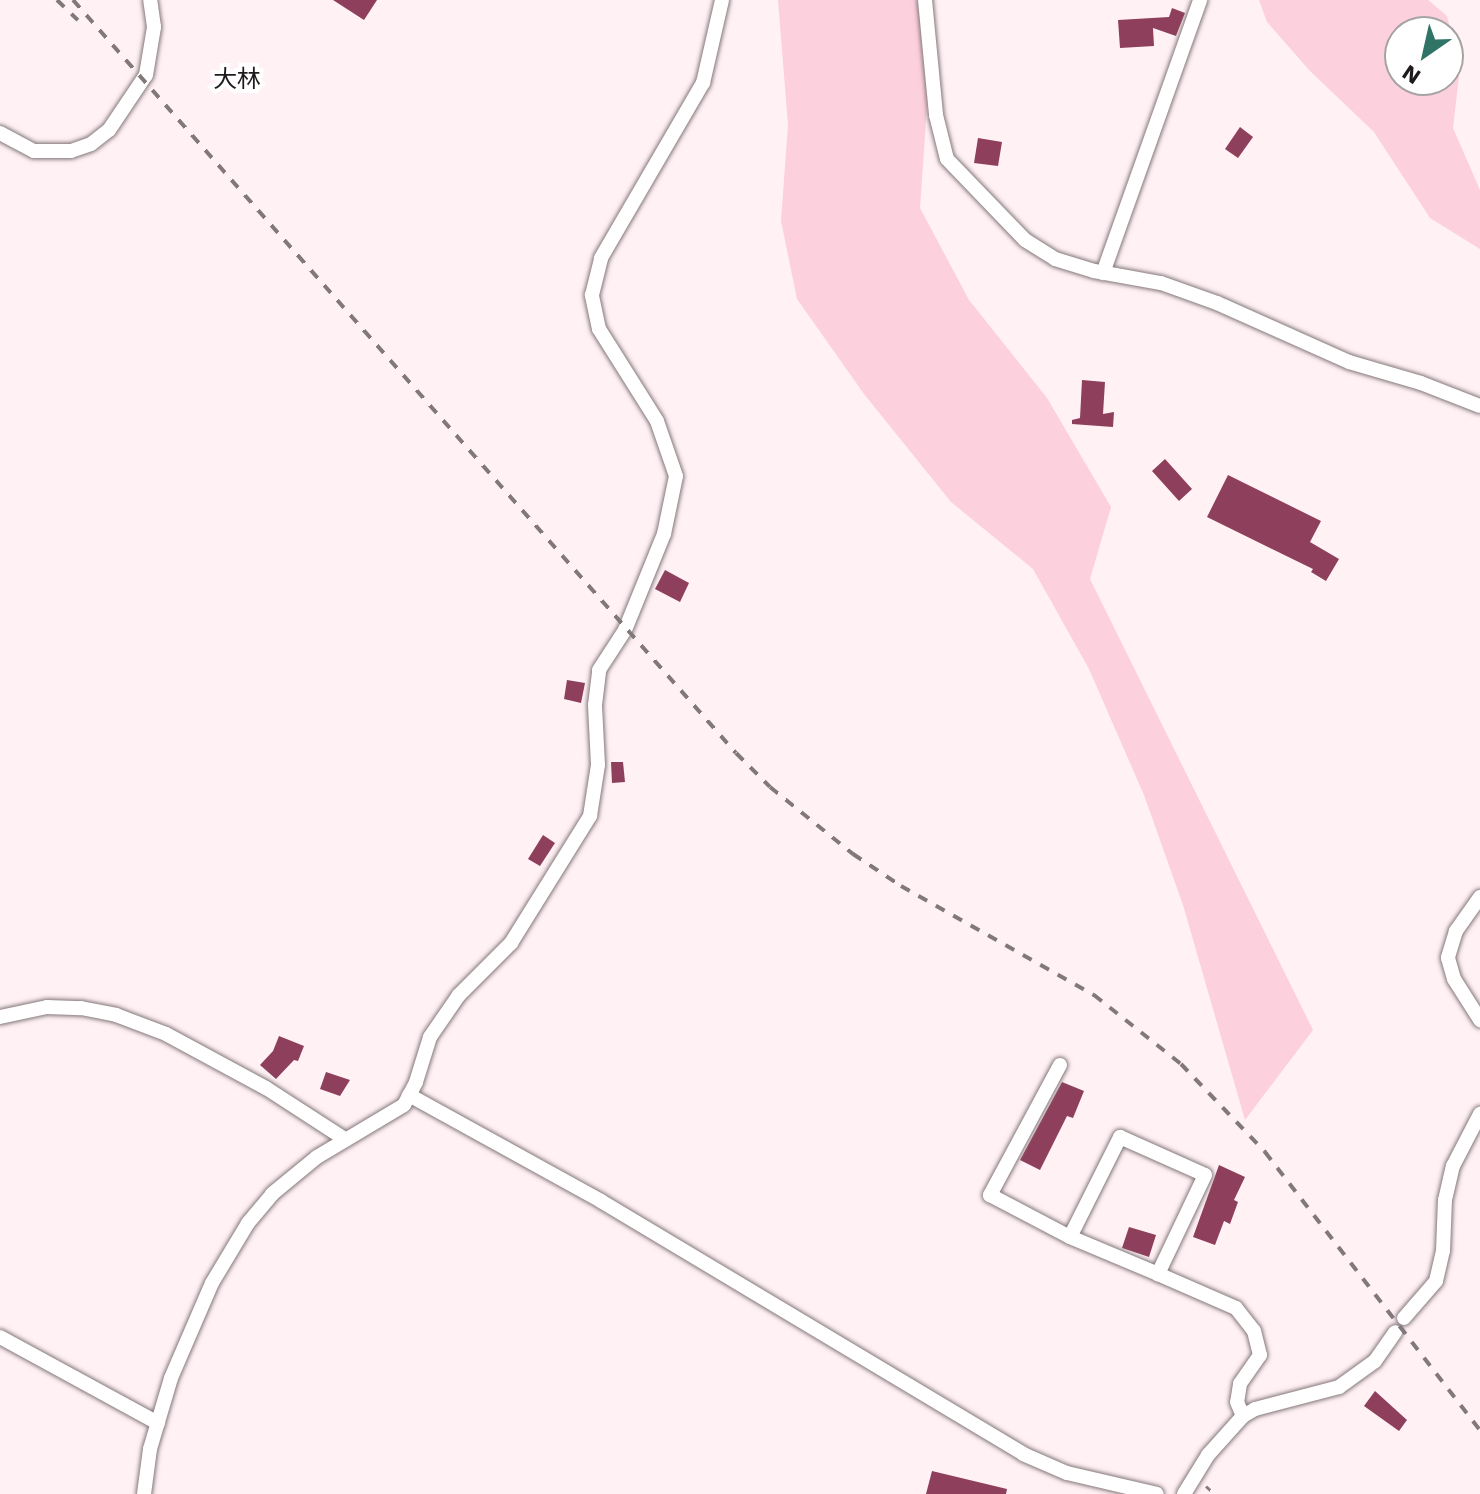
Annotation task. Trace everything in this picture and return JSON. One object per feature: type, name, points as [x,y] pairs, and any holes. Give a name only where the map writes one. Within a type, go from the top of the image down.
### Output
[{"type":"street","points":[[0,133],[34,151],[71,151],[91,144],[109,130],[118,122],[146,75],[154,27],[150,0]]},
{"type":"street","points":[[144,1494],[158,1423],[171,1378],[212,1283],[248,1223],[272,1194],[346,1140],[404,1105],[430,1037],[459,995],[511,943],[570,849],[594,804],[598,765],[595,705],[599,670],[625,630],[664,534],[676,476],[657,421],[599,329],[592,295],[601,258],[703,83],[722,0]]},
{"type":"street","points":[[925,0],[936,115],[947,159],[1025,240],[1055,259],[1103,273],[1161,283],[1217,303],[1349,362],[1421,383],[1480,406]]},
{"type":"street","points":[[1103,273],[1200,0]]},
{"type":"street","points":[[1480,897],[1456,931],[1448,958],[1454,979],[1480,1020]]},
{"type":"street","points":[[0,1017],[47,1007],[81,1008],[116,1015],[166,1034],[266,1088],[346,1140]]},
{"type":"street","points":[[1060,1065],[990,1195],[1070,1237],[1236,1308],[1254,1331],[1260,1355],[1240,1384],[1237,1402],[1243,1416]]},
{"type":"street","points":[[409,1095],[601,1201],[1023,1454],[1067,1473],[1157,1494]]},
{"type":"street","points":[[1404,1318],[1436,1281],[1443,1251],[1445,1200],[1453,1166],[1480,1114]]},
{"type":"street","points":[[1070,1237],[1120,1137],[1205,1175],[1158,1274]]},
{"type":"street","points":[[1184,1494],[1208,1455],[1243,1416],[1255,1409],[1339,1387],[1375,1361],[1395,1332]]},
{"type":"street","points":[[0,1337],[158,1423]]},
{"type":"shaded area","points":[[778,0],[917,0],[931,48],[920,208],[969,300],[1047,398],[1111,507],[1090,579],[1313,1030],[1245,1120],[1183,905],[1144,795],[1089,669],[1033,569],[951,502],[864,394],[797,299],[781,221],[788,125]]},
{"type":"shaded area","points":[[1259,0],[1428,0],[1447,16],[1384,16],[1384,96],[1457,96],[1453,128],[1480,190],[1480,249],[1430,218],[1374,132],[1310,71],[1267,22]]},
{"type":"building","points":[[333,0],[377,0],[364,20]]},
{"type":"building","points":[[1172,8],[1185,13],[1176,36],[1153,28],[1154,46],[1120,48],[1118,20],[1169,17]]},
{"type":"building","points":[[1240,127],[1253,137],[1238,158],[1225,149]]},
{"type":"building","points":[[978,138],[1002,142],[998,166],[974,163]]},
{"type":"building","points":[[1082,380],[1105,382],[1103,414],[1114,412],[1113,427],[1072,424],[1072,420],[1080,418]]},
{"type":"building","points":[[1165,459],[1192,489],[1179,501],[1152,471]]},
{"type":"building","points":[[1228,475],[1321,521],[1310,542],[1339,559],[1326,581],[1311,572],[1313,569],[1207,517]]},
{"type":"building","points":[[665,570],[689,583],[680,602],[655,589]]},
{"type":"building","points":[[567,680],[585,683],[581,703],[564,699]]},
{"type":"building","points":[[611,762],[623,762],[625,782],[612,783]]},
{"type":"building","points":[[543,835],[555,843],[540,866],[528,859]]},
{"type":"building","points":[[279,1036],[304,1046],[298,1061],[294,1060],[276,1079],[260,1065],[273,1051]]},
{"type":"building","points":[[326,1072],[350,1080],[340,1096],[320,1089]]},
{"type":"building","points":[[1062,1082],[1084,1091],[1073,1118],[1067,1116],[1040,1170],[1020,1160]]},
{"type":"building","points":[[1219,1165],[1245,1177],[1234,1200],[1238,1202],[1230,1224],[1224,1221],[1215,1245],[1193,1237]]},
{"type":"building","points":[[1129,1227],[1156,1235],[1149,1257],[1122,1248]]},
{"type":"building","points":[[1375,1391],[1407,1420],[1399,1431],[1364,1406]]},
{"type":"building","points":[[932,1471],[1007,1489],[1006,1494],[926,1494]]},
{"type":"railway","points":[[57,0],[78,20]]},
{"type":"railway","points":[[73,0],[736,753],[770,787],[853,854],[901,886],[1094,995],[1181,1064],[1265,1152],[1480,1430]]},
{"type":"district","name":"大林","points":[[237,80]]}]
